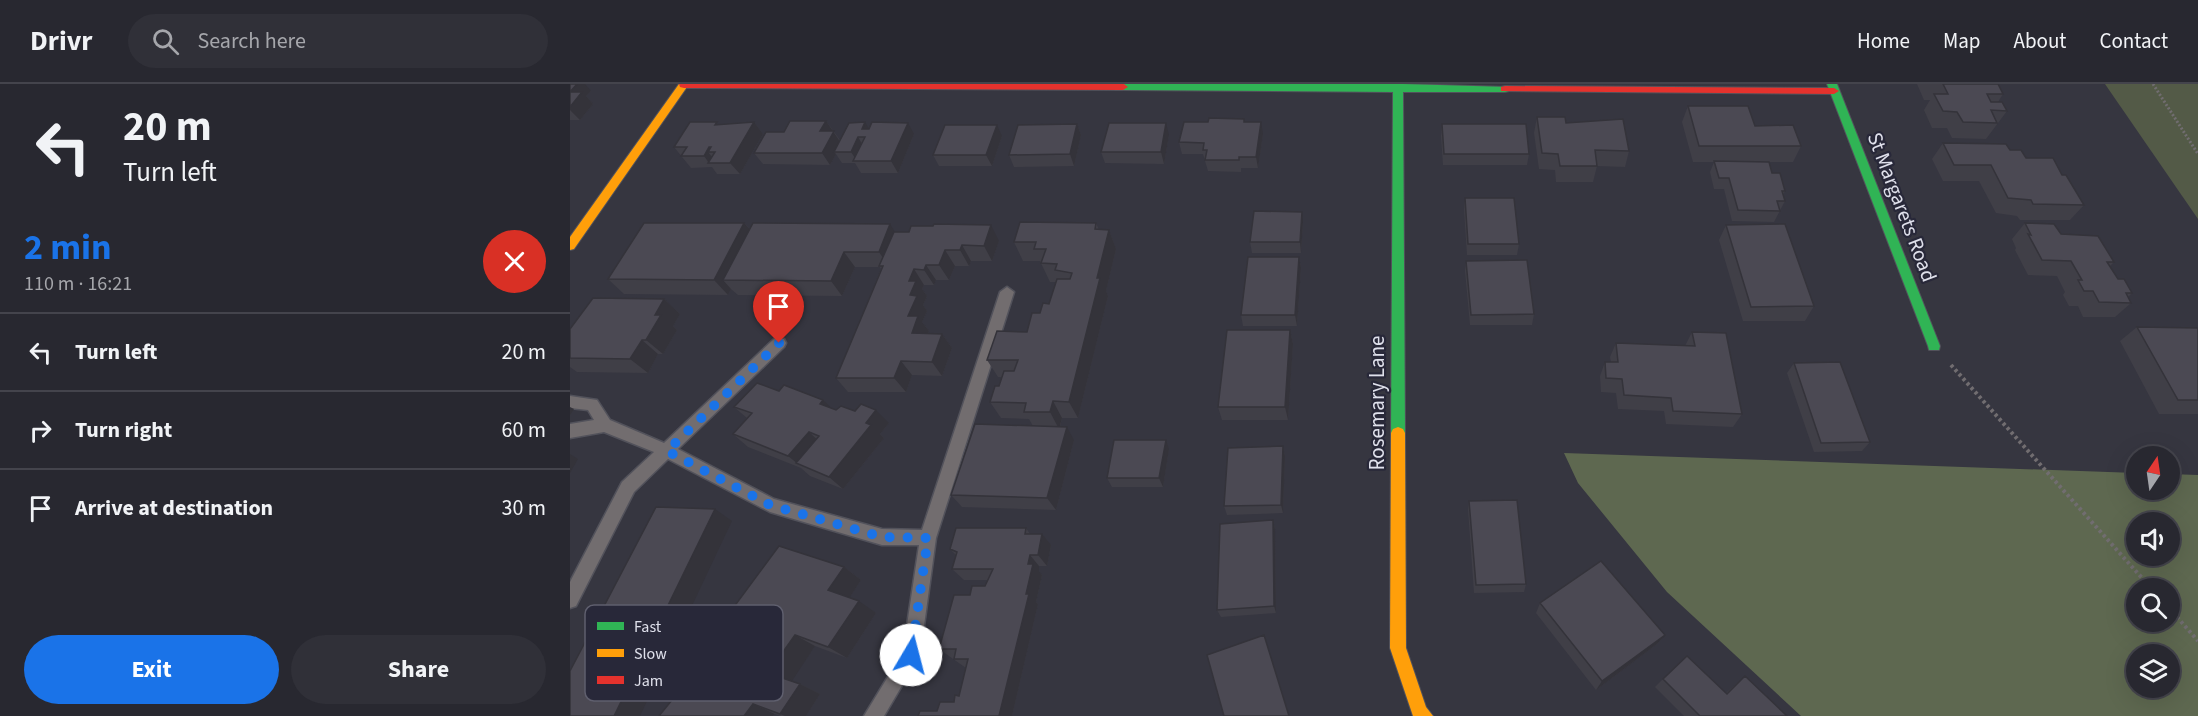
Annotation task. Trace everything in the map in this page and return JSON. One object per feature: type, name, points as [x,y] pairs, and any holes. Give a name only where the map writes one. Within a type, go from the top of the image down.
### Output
[{"type":"street","points":[[570,246],[684,84],[1833,87]]},
{"type":"street","name":"Rosemary Lane","points":[[1398,87],[1398,648],[1420,712],[1425,716]]},
{"type":"street","name":"St Margarets Road","points":[[1833,87],[1934,346]]},
{"type":"lane","points":[[873,716],[911,655],[928,538],[1007,292]]},
{"type":"lane","points":[[570,600],[628,487],[779,343]]},
{"type":"lane","points":[[570,402],[592,404],[605,425]]},
{"type":"lane","points":[[570,431],[605,425],[667,451],[770,505],[882,537],[928,538]]},
{"type":"path","points":[[2153,84],[2198,154]]},
{"type":"path","points":[[1934,346],[2142,578]]},
{"type":"path","points":[[2180,621],[2198,641]]},
{"type":"green space","points":[[2105,84],[2198,84],[2198,219]]},
{"type":"green space","points":[[1564,453],[2126,473],[2126,500],[2180,500],[2180,474],[2198,475],[2198,716],[1801,716],[1667,592],[1578,483]]},
{"type":"building","points":[[570,84],[577,84],[570,92]]},
{"type":"building","points":[[1943,84],[1998,84],[2003,94],[1987,94],[1991,102],[2002,102],[2007,111],[1991,110],[1997,123],[1963,122],[1957,112],[1943,111],[1934,94],[1948,94]]},
{"type":"building","points":[[570,92],[582,92],[570,107]]},
{"type":"building","points":[[1688,106],[1748,106],[1755,126],[1793,125],[1801,146],[1699,146]]},
{"type":"building","points":[[1537,117],[1565,117],[1566,123],[1623,119],[1629,151],[1595,150],[1597,166],[1560,166],[1558,154],[1542,153]]},
{"type":"building","points":[[1209,118],[1261,122],[1256,157],[1239,157],[1239,160],[1205,160],[1207,150],[1203,150],[1204,143],[1179,142],[1184,122],[1208,122]]},
{"type":"building","points":[[790,121],[826,121],[820,131],[834,131],[822,153],[754,153],[766,132],[784,132]]},
{"type":"building","points":[[690,122],[717,122],[715,125],[754,122],[730,163],[708,163],[715,152],[708,152],[711,147],[704,156],[681,156],[687,147],[674,147]]},
{"type":"building","points":[[865,122],[862,129],[869,129],[872,122],[908,123],[891,161],[853,161],[865,137],[858,137],[851,152],[834,152],[849,123]]},
{"type":"building","points":[[1109,123],[1166,123],[1161,152],[1101,152]]},
{"type":"building","points":[[1077,124],[1070,154],[1009,155],[1018,125]]},
{"type":"building","points":[[1442,124],[1526,124],[1529,154],[1444,154]]},
{"type":"building","points":[[945,125],[997,125],[986,155],[933,155]]},
{"type":"building","points":[[1943,143],[2006,144],[2010,150],[2021,150],[2026,158],[2053,158],[2062,175],[2066,175],[2084,205],[2033,204],[2031,200],[2008,198],[1991,165],[1954,165]]},
{"type":"building","points":[[1714,161],[1769,162],[1772,173],[1780,173],[1785,191],[1782,191],[1785,201],[1777,201],[1780,211],[1738,210],[1729,178],[1719,178]]},
{"type":"building","points":[[1465,198],[1514,198],[1519,244],[1468,244]]},
{"type":"building","points":[[1254,211],[1302,212],[1300,242],[1250,242]]},
{"type":"building","points":[[1020,222],[1096,223],[1095,229],[1109,230],[1097,278],[1100,278],[1069,402],[1053,401],[1050,412],[1024,412],[1026,403],[990,402],[995,386],[999,386],[1004,371],[1014,371],[1018,360],[987,360],[997,331],[1027,332],[1032,313],[1040,313],[1043,303],[1049,304],[1057,279],[1070,279],[1072,273],[1055,270],[1057,264],[1041,263],[1046,249],[1034,249],[1036,242],[1014,242]]},
{"type":"building","points":[[644,223],[744,223],[714,280],[608,279]]},
{"type":"building","points":[[753,223],[890,224],[879,252],[844,252],[831,281],[723,280]]},
{"type":"building","points":[[2025,223],[2054,224],[2061,234],[2098,236],[2114,262],[2107,262],[2118,279],[2124,279],[2132,293],[2126,293],[2131,303],[2099,302],[2093,291],[2084,291],[2078,280],[2082,280],[2071,261],[2042,260],[2028,234],[2031,235]]},
{"type":"building","points":[[934,224],[991,225],[984,246],[962,245],[960,250],[945,250],[939,265],[926,265],[924,270],[914,269],[909,281],[916,281],[910,295],[917,296],[908,316],[918,316],[912,333],[942,334],[932,362],[901,361],[894,378],[836,378],[883,266],[879,266],[894,232],[909,232],[911,226],[933,226]]},
{"type":"building","points":[[1785,224],[1814,306],[1751,307],[1726,225]]},
{"type":"building","points":[[1248,257],[1299,257],[1295,315],[1241,315]]},
{"type":"building","points":[[1527,260],[1534,314],[1471,315],[1466,261]]},
{"type":"building","points":[[593,298],[664,299],[655,315],[661,315],[646,340],[642,340],[630,359],[570,358],[570,329]]},
{"type":"building","points":[[2137,327],[2198,328],[2198,400],[2178,400]]},
{"type":"building","points":[[1227,330],[1290,330],[1285,407],[1218,407]]},
{"type":"building","points":[[1692,332],[1726,333],[1742,414],[1673,411],[1671,398],[1624,395],[1622,379],[1606,378],[1605,362],[1618,362],[1616,343],[1695,346]]},
{"type":"building","points":[[1840,362],[1870,442],[1821,443],[1794,363]]},
{"type":"building","points":[[757,383],[779,391],[784,385],[823,400],[820,404],[836,410],[841,406],[855,411],[861,404],[876,410],[866,423],[871,425],[829,477],[796,463],[819,436],[809,432],[788,456],[733,434],[752,413],[734,407]]},
{"type":"building","points":[[975,424],[1067,427],[1047,498],[951,495]]},
{"type":"building","points":[[1114,440],[1166,440],[1159,478],[1107,478]]},
{"type":"building","points":[[1283,446],[1281,505],[1224,506],[1228,448]]},
{"type":"building","points":[[1517,500],[1526,584],[1476,585],[1469,501]]},
{"type":"building","points":[[656,507],[715,509],[668,605],[605,605]]},
{"type":"building","points":[[1273,520],[1274,606],[1217,610],[1220,524]]},
{"type":"building","points":[[956,528],[1026,528],[1025,534],[1042,534],[1038,555],[1030,555],[1028,564],[1033,564],[1026,594],[1029,594],[999,716],[918,716],[920,711],[937,711],[940,702],[954,702],[955,695],[959,696],[968,659],[954,659],[956,649],[939,649],[954,595],[970,595],[972,586],[985,586],[993,569],[952,569],[957,552],[950,549]]},
{"type":"building","points":[[779,546],[844,567],[828,590],[859,601],[828,647],[795,635],[783,652],[783,605],[735,605]]},
{"type":"building","points":[[1601,561],[1665,635],[1602,681],[1540,603]]},
{"type":"building","points":[[1264,635],[1289,716],[1224,716],[1207,655]]},
{"type":"building","points":[[585,642],[585,701],[621,701],[614,716],[570,716],[570,671]]},
{"type":"building","points":[[1687,656],[1727,694],[1745,676],[1787,716],[1700,716],[1663,679]]},
{"type":"building","points":[[783,678],[800,684],[780,714],[753,704],[744,716],[659,716],[671,701],[783,701]]},
{"type":"traffic: fast","points":[[1398,84],[1398,433]]},
{"type":"traffic: fast","points":[[1832,84],[1934,346]]},
{"type":"traffic: fast","points":[[1123,87],[1505,89]]},
{"type":"traffic: slow","points":[[570,246],[684,84]]},
{"type":"traffic: slow","points":[[1398,433],[1398,648],[1420,712],[1425,716]]},
{"type":"traffic: jam","points":[[684,85],[1123,87]]},
{"type":"traffic: jam","points":[[1505,89],[1834,91]]},
{"type":"route","points":[[779,343],[667,451],[770,505],[882,537],[928,538],[911,655]]}]
